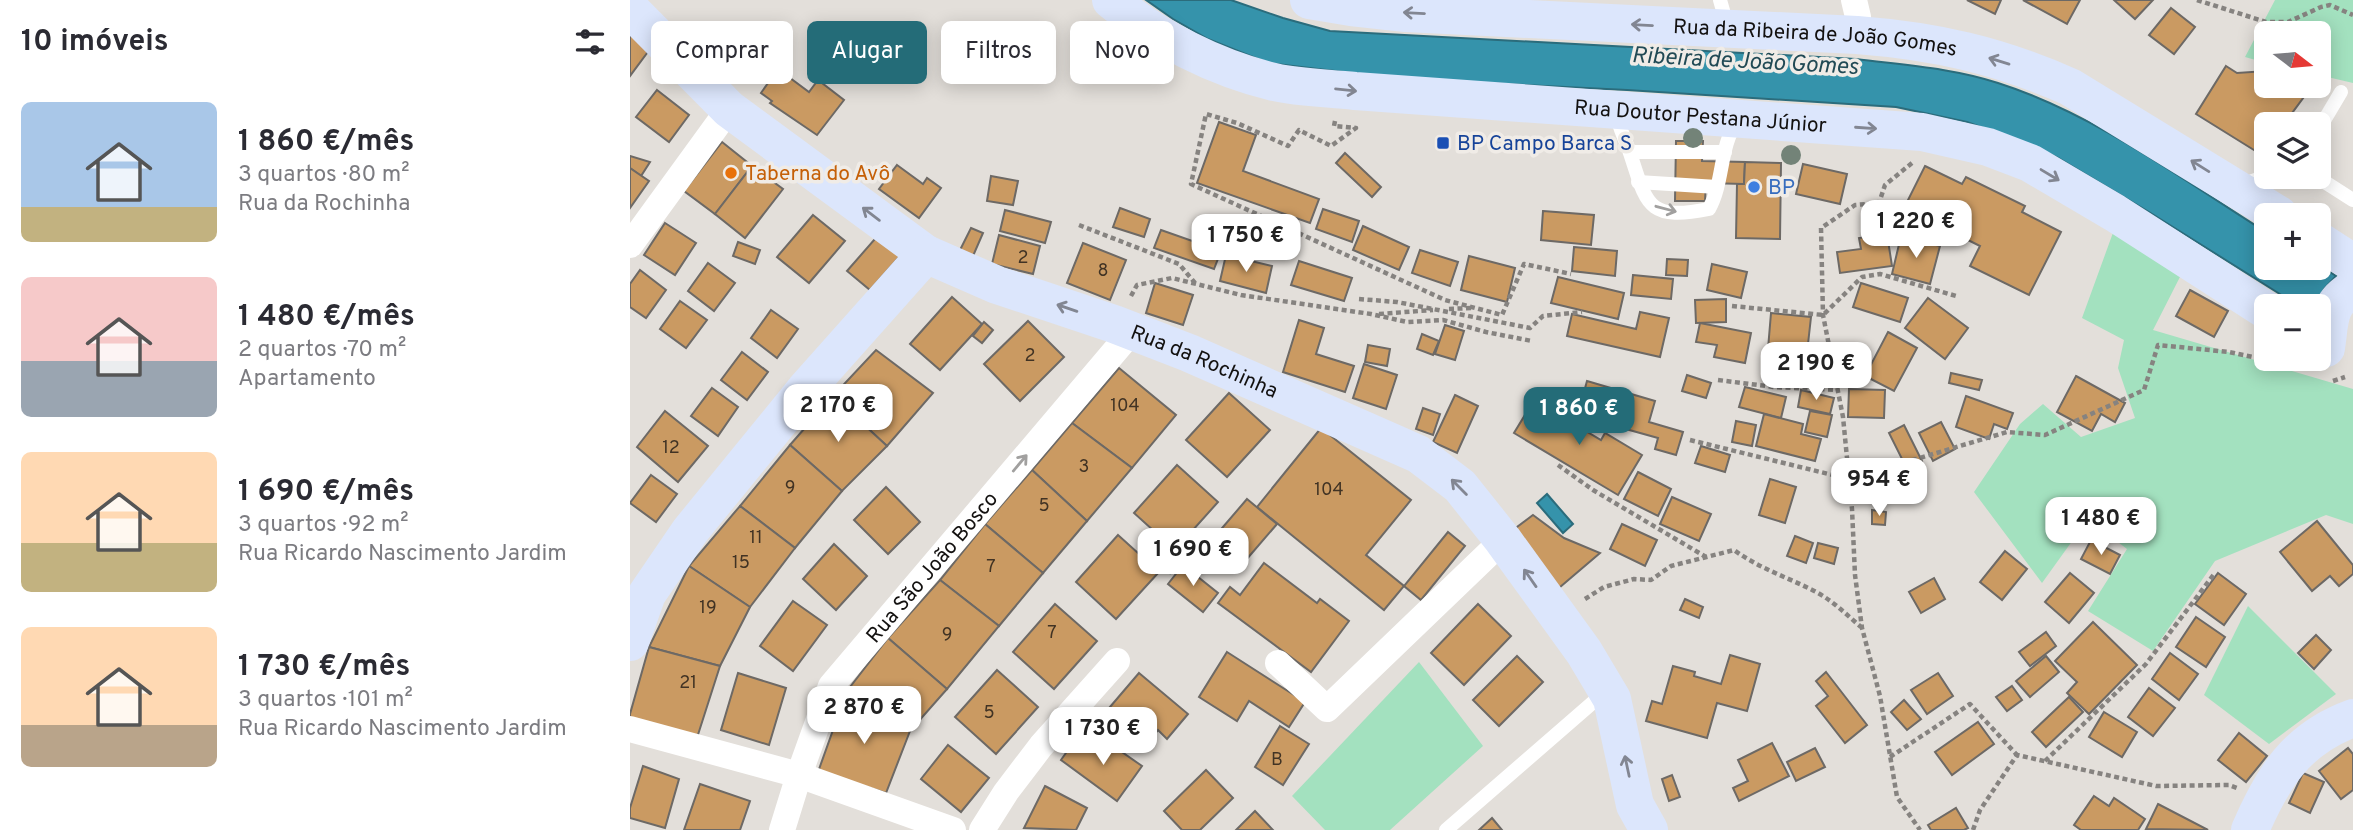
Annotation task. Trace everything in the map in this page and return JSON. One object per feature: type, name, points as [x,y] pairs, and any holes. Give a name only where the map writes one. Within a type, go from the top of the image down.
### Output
[{"type":"main road","name":"Rua Doutor Pestana Júnior","points":[[1111,0],[1138,22],[1209,60],[1275,82],[1355,91],[1616,111],[1732,135],[1922,132],[1988,147],[2030,163],[2115,213],[2254,302]]},
{"type":"main road","name":"Rua da Ribeira de João Gomes","points":[[1309,0],[1351,8],[1406,13],[1855,18],[1911,39],[1954,47],[2037,72],[2251,182],[2268,203]]},
{"type":"main road","name":"Rua da Rochinha","points":[[630,9],[729,108],[926,254],[997,285],[1189,353],[1419,454],[1460,485],[1584,652],[1612,699],[1635,805],[1649,830]]},
{"type":"main road","points":[[2331,249],[2353,263]]},
{"type":"main road","points":[[630,642],[648,594],[690,531],[805,390],[926,254]]},
{"type":"main road","points":[[2331,324],[2332,307],[2342,295],[2353,289]]},
{"type":"main road","points":[[2256,815],[2290,758],[2329,727],[2353,718]]},
{"type":"street","points":[[630,245],[729,108]]},
{"type":"street","name":"Rua São João Bosco","points":[[782,830],[831,686],[1123,328]]},
{"type":"street","points":[[1278,663],[1327,709],[1503,540]]},
{"type":"street","points":[[982,830],[1006,792],[1041,746],[1117,661]]},
{"type":"street","points":[[630,729],[799,775],[953,830]]},
{"type":"lane","points":[[2329,112],[2341,92]]},
{"type":"lane","points":[[1616,111],[1620,132],[1630,152],[1642,194],[1650,204],[1666,211],[1688,213],[1709,209],[1716,197],[1732,135],[1630,152]]},
{"type":"lane","points":[[1639,182],[1717,187]]},
{"type":"lane","points":[[2331,186],[2353,200]]},
{"type":"lane","points":[[1446,830],[1607,690]]},
{"type":"path","points":[[2196,0],[2266,22],[2288,22],[2330,5],[2353,15]]},
{"type":"path","points":[[1363,122],[1333,121],[1334,125],[1356,128],[1331,146],[1299,130],[1288,146],[1237,123],[1206,114],[1191,184],[1446,300],[1503,315],[1524,264],[1572,274]]},
{"type":"path","points":[[1920,157],[1885,185],[1879,203],[1855,205],[1821,228],[1824,315],[1843,417],[1854,575],[1862,628],[1880,696],[1897,797],[1920,830]]},
{"type":"path","points":[[1079,225],[1179,264],[1196,284]]},
{"type":"path","points":[[1824,315],[1862,277],[1880,274],[1956,296]]},
{"type":"path","points":[[1123,328],[1137,285],[1172,278],[1241,295],[1371,314],[1407,322],[1443,320],[1532,341]]},
{"type":"path","points":[[1359,299],[1397,302],[1530,328],[1543,316],[1582,312]]},
{"type":"path","points":[[1732,306],[1824,315]]},
{"type":"path","points":[[1371,314],[1475,308]]},
{"type":"path","points":[[1690,440],[1849,480],[2007,432],[2045,435],[2144,390],[2158,345],[2254,354]]},
{"type":"path","points":[[1718,380],[1774,387],[1838,390]]},
{"type":"path","points":[[1558,465],[1593,490],[1707,557]]},
{"type":"path","points":[[1557,617],[1604,587],[1634,579],[1651,580],[1671,566],[1734,550],[1750,562],[1817,593],[1839,607],[1862,628]]},
{"type":"path","points":[[2045,762],[2146,664],[2215,573]]},
{"type":"path","points":[[1890,757],[1970,704],[2017,755],[2155,786],[2230,785],[2256,815]]},
{"type":"path","points":[[1973,830],[1980,810],[2017,755]]},
{"type":"green space","points":[[2275,0],[2353,0],[2353,83],[2331,78],[2331,21],[2264,21]]},
{"type":"green space","points":[[2254,40],[2254,60],[2245,57]]},
{"type":"green space","points":[[2114,230],[2182,273],[2153,330],[2254,360],[2254,371],[2292,371],[2353,389],[2353,524],[2326,515],[2215,561],[2153,651],[2088,611],[2127,549],[2088,519],[2042,583],[1974,492],[2020,424],[2043,404],[2081,437],[2135,418],[2118,368],[2124,340],[2082,318]]},
{"type":"green space","points":[[2248,606],[2336,694],[2269,744],[2204,695]]},
{"type":"green space","points":[[1419,662],[1483,746],[1390,830],[1325,830],[1292,796]]},
{"type":"water","name":"Ribeira de João Gomes","points":[[1146,0],[1231,0],[1330,31],[1856,59],[1963,74],[1998,83],[2069,112],[2169,169],[2254,224],[2254,278],[2058,158],[1967,122],[1896,107],[1402,79],[1268,63],[1208,39]]},
{"type":"water","points":[[2331,273],[2336,276],[2321,294],[2280,294],[2258,280],[2331,280]]},
{"type":"water","points":[[1547,494],[1573,524],[1563,533],[1537,503]]},
{"type":"water","points":[[1153,542],[1179,560],[1170,573],[1143,555]]},
{"type":"building","points":[[1967,0],[2001,0],[1995,14]]},
{"type":"building","points":[[2023,0],[2080,0],[2067,24]]},
{"type":"building","points":[[2114,0],[2153,0],[2135,19]]},
{"type":"building","points":[[2171,8],[2195,27],[2174,54],[2149,35]]},
{"type":"building","points":[[630,26],[651,43],[651,48],[630,76]]},
{"type":"building","points":[[2226,66],[2237,73],[2254,72],[2254,98],[2303,98],[2293,112],[2254,112],[2254,150],[2196,114]]},
{"type":"building","points":[[793,80],[809,92],[815,84],[823,84],[844,100],[817,135],[770,103],[772,101],[761,93],[767,84],[793,84]]},
{"type":"building","points":[[657,90],[689,115],[669,142],[636,117]]},
{"type":"building","points":[[1219,122],[1256,135],[1243,171],[1319,199],[1310,223],[1197,183]]},
{"type":"building","points":[[1676,141],[1703,141],[1702,161],[1745,162],[1744,184],[1706,183],[1705,201],[1675,201]]},
{"type":"building","points":[[722,142],[752,166],[715,214],[684,191]]},
{"type":"building","points":[[1345,153],[1381,187],[1372,197],[1336,163]]},
{"type":"building","points":[[630,156],[650,162],[641,176],[630,168]]},
{"type":"building","points":[[1745,162],[1781,163],[1780,239],[1736,238],[1737,184],[1744,184]]},
{"type":"building","points":[[1803,164],[1847,174],[1840,204],[1796,194]]},
{"type":"building","points":[[897,165],[923,184],[927,178],[941,188],[919,218],[879,189]]},
{"type":"building","points":[[752,166],[783,189],[745,238],[715,214]]},
{"type":"building","points":[[1925,166],[1962,184],[1966,177],[2025,206],[2022,212],[2061,232],[2029,295],[1970,266],[1980,246],[1904,208]]},
{"type":"building","points":[[630,168],[649,181],[630,208]]},
{"type":"building","points":[[991,176],[1018,181],[1013,205],[987,201]]},
{"type":"building","points":[[1120,208],[1150,219],[1144,237],[1113,227]]},
{"type":"building","points":[[1323,209],[1359,221],[1352,242],[1316,229]]},
{"type":"building","points":[[1005,210],[1051,222],[1045,243],[1000,231]]},
{"type":"building","points":[[1543,211],[1594,215],[1591,245],[1541,240]]},
{"type":"building","points":[[813,215],[845,241],[809,283],[777,257]]},
{"type":"building","points":[[665,223],[696,243],[675,275],[644,255]]},
{"type":"building","points":[[1363,226],[1409,247],[1399,270],[1353,250]]},
{"type":"building","points":[[971,228],[983,233],[973,256],[960,250]]},
{"type":"building","points":[[1161,230],[1221,251],[1214,269],[1154,248]]},
{"type":"building","points":[[881,232],[901,255],[870,290],[847,271]]},
{"type":"building","points":[[1887,234],[1892,266],[1840,273],[1837,252],[1861,249],[1859,238]]},
{"type":"building","points":[[999,235],[1040,246],[1033,274],[992,264]]},
{"type":"building","points":[[1901,236],[1940,246],[1930,284],[1892,274]]},
{"type":"building","points":[[738,242],[760,250],[755,264],[733,256]]},
{"type":"building","points":[[1083,243],[1126,260],[1110,300],[1067,283]]},
{"type":"building","points":[[1574,247],[1617,251],[1615,276],[1572,271]]},
{"type":"building","points":[[1420,250],[1458,262],[1450,286],[1412,273]]},
{"type":"building","points":[[1226,255],[1272,266],[1266,293],[1220,281]]},
{"type":"building","points":[[1469,256],[1515,268],[1507,302],[1461,290]]},
{"type":"building","points":[[1667,259],[1688,260],[1687,276],[1666,275]]},
{"type":"building","points":[[1299,261],[1352,278],[1344,301],[1291,285]]},
{"type":"building","points":[[708,263],[735,283],[714,311],[688,291]]},
{"type":"building","points":[[1712,264],[1747,272],[1741,298],[1707,290]]},
{"type":"building","points":[[640,270],[666,290],[646,318],[630,307],[630,284]]},
{"type":"building","points":[[1633,275],[1673,279],[1671,299],[1631,295]]},
{"type":"building","points":[[1558,277],[1624,293],[1618,319],[1551,303]]},
{"type":"building","points":[[1155,283],[1193,295],[1183,325],[1146,313]]},
{"type":"building","points":[[1861,283],[1908,298],[1900,322],[1853,307]]},
{"type":"building","points":[[2190,290],[2228,311],[2214,337],[2176,316]]},
{"type":"building","points":[[952,297],[982,324],[940,370],[910,344]]},
{"type":"building","points":[[1928,298],[1968,328],[1945,359],[1905,328]]},
{"type":"building","points":[[1726,299],[1726,322],[1696,323],[1695,300]]},
{"type":"building","points":[[680,301],[707,320],[686,348],[660,329]]},
{"type":"building","points":[[771,310],[798,329],[777,358],[751,338]]},
{"type":"building","points":[[1640,312],[1669,318],[1660,357],[1567,336],[1572,314],[1636,329]]},
{"type":"building","points":[[1771,313],[1811,317],[1807,353],[1768,349]]},
{"type":"building","points":[[1299,320],[1324,328],[1316,354],[1354,366],[1345,392],[1283,372]]},
{"type":"building","points":[[1028,321],[1064,357],[1020,401],[984,364]]},
{"type":"building","points":[[984,322],[993,330],[982,343],[973,336]]},
{"type":"building","points":[[1700,323],[1751,333],[1745,363],[1714,357],[1717,345],[1696,342]]},
{"type":"building","points":[[1445,325],[1464,331],[1455,360],[1435,354]]},
{"type":"building","points":[[1888,332],[1917,348],[1894,391],[1865,376]]},
{"type":"building","points":[[1422,334],[1439,341],[1433,355],[1417,349]]},
{"type":"building","points":[[1368,345],[1390,349],[1387,366],[1365,362]]},
{"type":"building","points":[[876,350],[933,393],[887,446],[833,396]]},
{"type":"building","points":[[742,352],[768,372],[747,400],[721,380]]},
{"type":"building","points":[[1771,352],[1801,362],[1794,386],[1763,376]]},
{"type":"building","points":[[1364,364],[1397,375],[1386,409],[1353,398]]},
{"type":"building","points":[[1119,368],[1176,415],[1132,468],[1072,423]]},
{"type":"building","points":[[1951,373],[1982,380],[1979,390],[1949,383]]},
{"type":"building","points":[[1687,375],[1711,383],[1706,398],[1682,391]]},
{"type":"building","points":[[2076,376],[2125,403],[2115,422],[2101,414],[2092,431],[2057,412]]},
{"type":"building","points":[[1587,381],[1655,401],[1649,422],[1683,432],[1676,455],[1655,449],[1658,438],[1615,426],[1619,414],[1581,403]]},
{"type":"building","points":[[1745,387],[1786,397],[1781,418],[1739,407]]},
{"type":"building","points":[[712,388],[738,407],[718,436],[691,416]]},
{"type":"building","points":[[1849,389],[1885,390],[1884,418],[1848,417]]},
{"type":"building","points":[[1801,390],[1834,398],[1830,414],[1798,407]]},
{"type":"building","points":[[1229,393],[1270,430],[1227,477],[1186,440]]},
{"type":"building","points":[[1455,395],[1478,406],[1457,453],[1433,442]]},
{"type":"building","points":[[833,396],[887,446],[842,491],[790,445]]},
{"type":"building","points":[[1966,396],[2013,413],[2007,429],[1994,424],[1989,439],[1956,427]]},
{"type":"building","points":[[1534,400],[1601,440],[1605,433],[1642,455],[1618,495],[1514,433]]},
{"type":"building","points":[[1423,408],[1440,414],[1433,435],[1416,429]]},
{"type":"building","points":[[665,411],[708,446],[678,482],[637,447]]},
{"type":"building","points":[[1810,411],[1832,415],[1827,437],[1805,432]]},
{"type":"building","points":[[1764,414],[1803,424],[1801,434],[1821,439],[1815,461],[1756,446]]},
{"type":"building","points":[[1736,421],[1756,425],[1752,446],[1732,442]]},
{"type":"building","points":[[1941,422],[1955,449],[1933,461],[1919,433]]},
{"type":"building","points":[[1072,423],[1132,468],[1087,521],[1032,470]]},
{"type":"building","points":[[1904,425],[1922,461],[1907,469],[1889,433]]},
{"type":"building","points":[[1321,428],[1411,500],[1366,555],[1404,586],[1384,610],[1257,507]]},
{"type":"building","points":[[790,445],[842,491],[795,548],[740,506]]},
{"type":"building","points":[[1701,446],[1730,455],[1725,472],[1695,463]]},
{"type":"building","points":[[1177,465],[1218,502],[1175,550],[1134,513]]},
{"type":"building","points":[[1032,470],[1087,521],[1043,573],[985,524]]},
{"type":"building","points":[[1638,472],[1671,489],[1658,516],[1624,499]]},
{"type":"building","points":[[651,475],[677,494],[656,522],[630,503]]},
{"type":"building","points":[[1770,479],[1796,487],[1785,523],[1759,515]]},
{"type":"building","points":[[886,487],[920,522],[888,554],[854,520]]},
{"type":"building","points":[[1672,497],[1711,514],[1699,541],[1660,524]]},
{"type":"building","points":[[1247,499],[1277,524],[1246,560],[1217,534]]},
{"type":"building","points":[[740,506],[795,548],[750,607],[689,566]]},
{"type":"building","points":[[1872,510],[1886,512],[1885,525],[1872,524]]},
{"type":"building","points":[[1533,515],[1564,538],[1600,553],[1553,593],[1509,533]]},
{"type":"building","points":[[2317,521],[2353,565],[2353,574],[2339,586],[2330,576],[2312,591],[2280,552]]},
{"type":"building","points":[[985,524],[1043,573],[999,626],[940,580]]},
{"type":"building","points":[[1622,524],[1657,540],[1645,566],[1610,549]]},
{"type":"building","points":[[1448,532],[1465,546],[1421,600],[1404,586]]},
{"type":"building","points":[[1118,535],[1159,572],[1116,619],[1076,582]]},
{"type":"building","points":[[1795,536],[1813,543],[1806,563],[1787,556]]},
{"type":"building","points":[[2091,540],[2120,555],[2110,574],[2081,559]]},
{"type":"building","points":[[1818,543],[1838,548],[1834,564],[1814,558]]},
{"type":"building","points":[[834,544],[867,576],[836,610],[803,579]]},
{"type":"building","points":[[2005,551],[2027,569],[2002,600],[1980,582]]},
{"type":"building","points":[[1264,563],[1317,603],[1320,599],[1349,621],[1311,672],[1218,603],[1230,587],[1240,595]]},
{"type":"building","points":[[1183,565],[1218,593],[1203,612],[1168,584]]},
{"type":"building","points":[[689,566],[750,607],[720,666],[649,647]]},
{"type":"building","points":[[2070,573],[2094,593],[2069,623],[2045,602]]},
{"type":"building","points":[[2218,573],[2246,594],[2224,625],[2195,604]]},
{"type":"building","points":[[1934,578],[1945,599],[1921,613],[1909,592]]},
{"type":"building","points":[[940,580],[999,626],[947,689],[888,638]]},
{"type":"building","points":[[1685,599],[1703,607],[1699,618],[1680,610]]},
{"type":"building","points":[[793,601],[827,625],[793,671],[760,646]]},
{"type":"building","points":[[1055,604],[1097,641],[1054,689],[1013,652]]},
{"type":"building","points":[[1478,604],[1511,636],[1464,685],[1431,653]]},
{"type":"building","points":[[2196,617],[2225,637],[2206,667],[2176,647]]},
{"type":"building","points":[[2093,622],[2137,665],[2089,714],[2067,693],[2077,682],[2055,661]]},
{"type":"building","points":[[2046,632],[2056,646],[2030,666],[2019,652]]},
{"type":"building","points":[[2316,635],[2331,650],[2314,669],[2298,653]]},
{"type":"building","points":[[888,638],[947,689],[910,731],[847,691]]},
{"type":"building","points":[[649,647],[720,666],[695,744],[630,721]]},
{"type":"building","points":[[1227,652],[1305,702],[1289,727],[1249,701],[1237,721],[1199,697]]},
{"type":"building","points":[[2170,653],[2198,674],[2179,700],[2152,679]]},
{"type":"building","points":[[1730,655],[1760,664],[1747,711],[1717,703],[1707,738],[1646,721],[1652,701],[1662,704],[1673,666],[1695,672],[1694,676],[1721,684]]},
{"type":"building","points":[[1517,656],[1543,682],[1499,726],[1473,700]]},
{"type":"building","points":[[2046,656],[2059,672],[2030,697],[2016,681]]},
{"type":"building","points":[[997,670],[1038,707],[996,754],[955,717]]},
{"type":"building","points":[[1826,672],[1867,725],[1845,743],[1816,706],[1828,696],[1816,681]]},
{"type":"building","points":[[738,673],[786,688],[769,745],[721,730]]},
{"type":"building","points":[[1139,673],[1188,714],[1167,739],[1158,730],[1149,741],[1110,707]]},
{"type":"building","points":[[1938,673],[1953,696],[1927,714],[1911,690]]},
{"type":"building","points":[[2012,686],[2022,700],[2007,711],[1996,697]]},
{"type":"building","points":[[2149,688],[2175,708],[2153,736],[2128,717]]},
{"type":"building","points":[[847,691],[910,731],[886,793],[818,772]]},
{"type":"building","points":[[2069,697],[2083,712],[2046,747],[2032,732]]},
{"type":"building","points":[[1904,700],[1921,719],[1907,730],[1891,712]]},
{"type":"building","points":[[2104,712],[2137,732],[2122,757],[2089,737]]},
{"type":"building","points":[[1978,722],[1994,744],[1952,775],[1935,752]]},
{"type":"building","points":[[1280,726],[1309,744],[1283,785],[1255,767]]},
{"type":"building","points":[[2239,733],[2267,756],[2246,782],[2218,760]]},
{"type":"building","points":[[1078,736],[1098,752],[1106,741],[1142,766],[1117,801],[1061,760]]},
{"type":"building","points":[[1772,743],[1789,776],[1739,801],[1733,788],[1748,781],[1738,760]]},
{"type":"building","points":[[948,745],[989,778],[961,812],[921,779]]},
{"type":"building","points":[[1815,748],[1825,767],[1796,781],[1787,762]]},
{"type":"building","points":[[2348,748],[2353,754],[2353,790],[2341,799],[2319,771]]},
{"type":"building","points":[[643,766],[679,779],[665,828],[630,818],[630,808]]},
{"type":"building","points":[[1206,770],[1233,798],[1200,830],[1182,830],[1164,811]]},
{"type":"building","points":[[2303,773],[2324,782],[2310,813],[2289,803]]},
{"type":"building","points":[[1672,775],[1680,797],[1669,801],[1662,779]]},
{"type":"building","points":[[700,784],[750,801],[740,830],[684,830]]},
{"type":"building","points":[[1045,786],[1087,808],[1076,830],[1024,828]]},
{"type":"building","points":[[2094,796],[2109,806],[2114,798],[2145,819],[2138,830],[2081,830],[2074,825]]},
{"type":"building","points":[[2158,804],[2208,830],[2146,829]]},
{"type":"building","points":[[1956,808],[1968,828],[1931,830],[1928,825]]},
{"type":"building","points":[[1255,811],[1273,830],[1236,830]]},
{"type":"building","points":[[1492,818],[1502,830],[1479,830]]},
{"type":"place","name":"BP Campo Barca S","points":[[1443,143]]},
{"type":"place","name":"Taberna do Avô","points":[[731,173]]},
{"type":"place","name":"BP","points":[[1754,187]]}]
